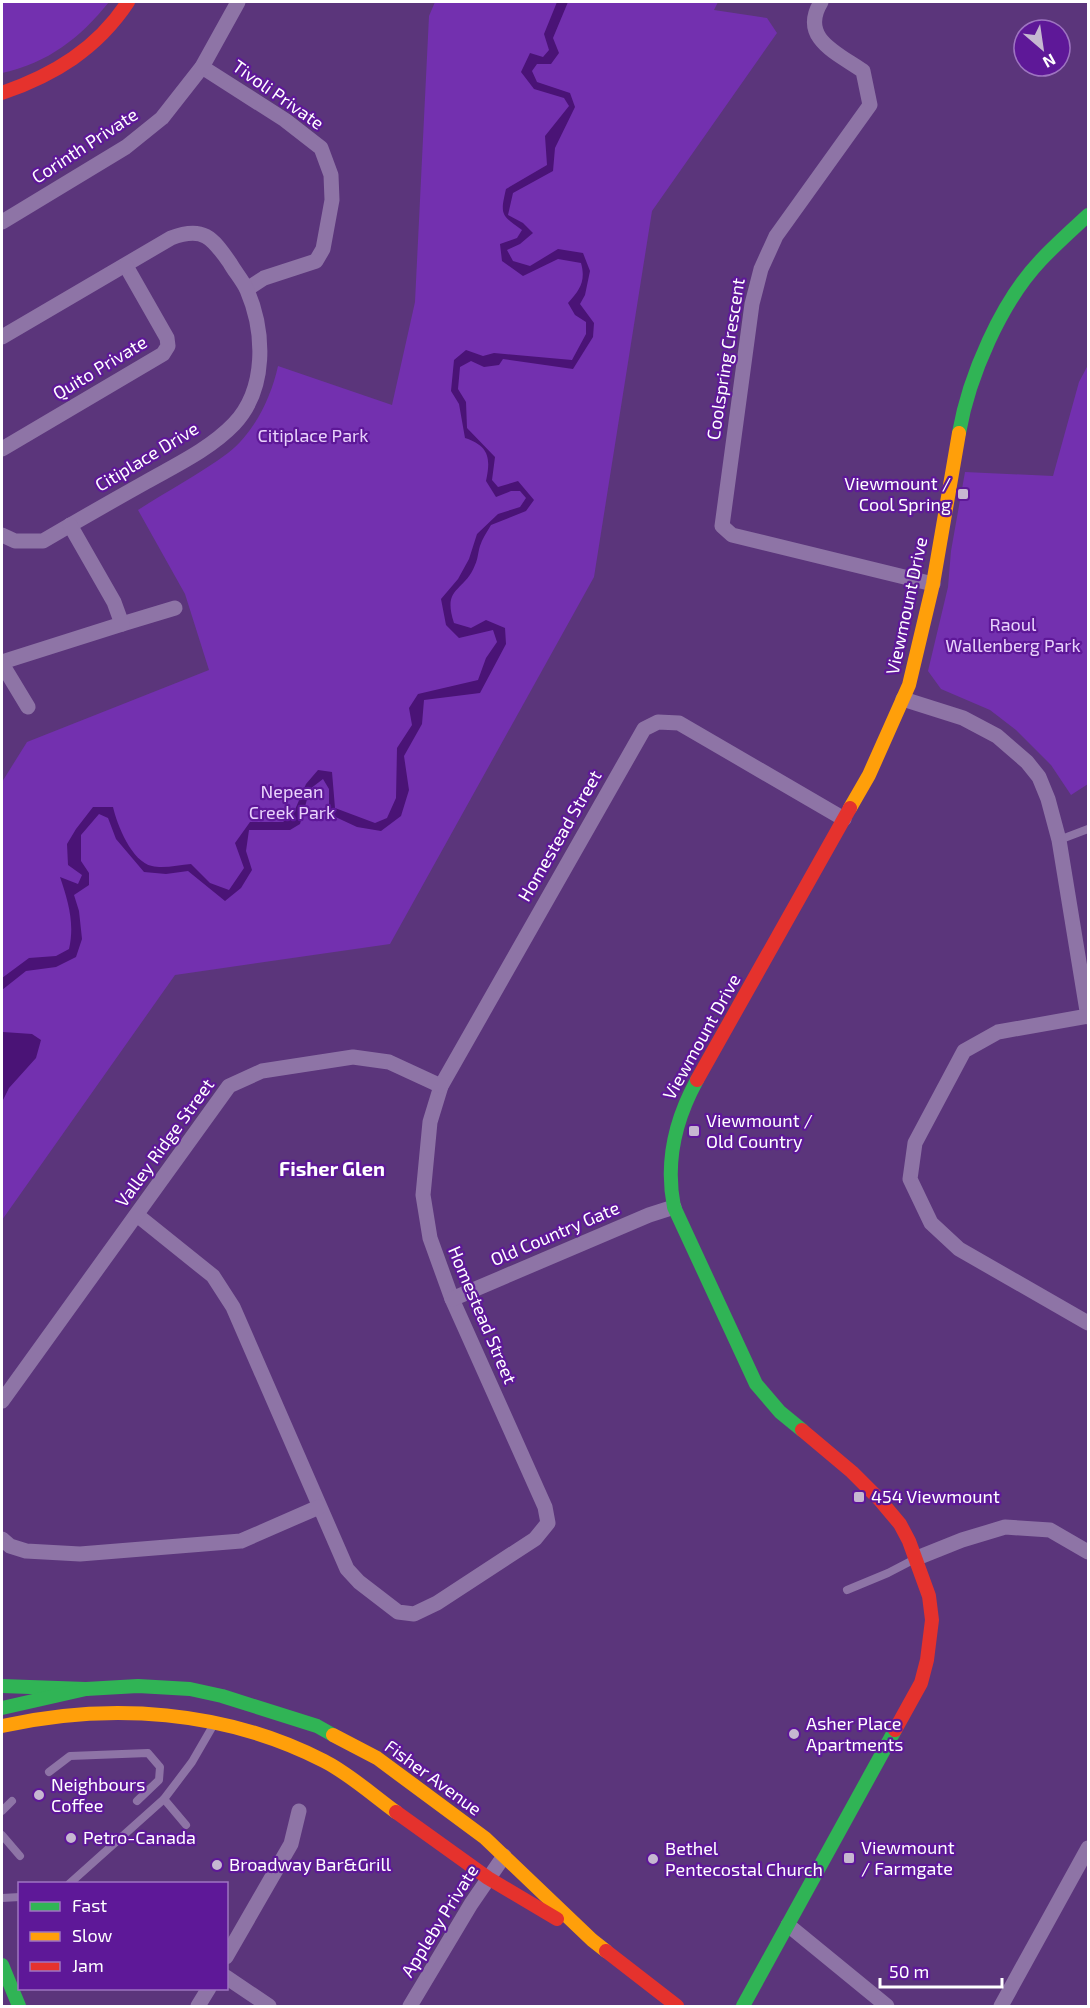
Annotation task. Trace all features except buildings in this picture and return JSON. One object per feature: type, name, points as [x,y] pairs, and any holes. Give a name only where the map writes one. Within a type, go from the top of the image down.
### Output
[{"type":"street","points":[[2,93],[30,84],[79,57],[120,16],[128,2]]},
{"type":"street","name":"Corinth Private","points":[[2,222],[126,147],[162,118],[202,67],[238,2]]},
{"type":"street","name":"Coolspring Crescent","points":[[821,2],[814,13],[814,26],[821,42],[863,71],[870,105],[776,236],[761,269],[752,304],[722,526],[732,535],[739,537],[933,584]]},
{"type":"street","name":"Tivoli Private","points":[[202,67],[279,115],[321,148],[331,175],[332,200],[323,249],[316,261],[260,279],[247,289]]},
{"type":"street","name":"Viewmount Drive","points":[[742,2007],[921,1683],[927,1660],[932,1620],[929,1596],[917,1558],[900,1524],[879,1498],[852,1472],[780,1412],[756,1384],[674,1207],[670,1193],[671,1155],[684,1103],[869,775],[909,685],[933,584],[963,413],[981,356],[1011,302],[1034,268],[1089,215]]},
{"type":"street","name":"Citiplace Drive","points":[[2,336],[171,238],[186,232],[197,232],[209,237],[219,246],[247,289],[261,343],[255,386],[248,405],[234,424],[206,447],[43,541],[15,541],[2,535]]},
{"type":"street","name":"Quito Private","points":[[2,449],[163,354],[168,346],[167,338],[126,266]]},
{"type":"street","points":[[70,525],[114,602],[122,624]]},
{"type":"street","points":[[28,707],[2,663],[175,608]]},
{"type":"street","points":[[903,699],[963,718],[997,736],[1027,762],[1039,777],[1048,798],[1059,840],[1088,1017],[998,1032],[964,1051],[915,1143],[910,1179],[931,1223],[959,1249],[1089,1323]]},
{"type":"street","name":"Homestead Street","points":[[136,1215],[213,1276],[233,1307],[347,1569],[359,1582],[398,1612],[414,1614],[437,1603],[535,1539],[548,1523],[545,1506],[452,1299],[430,1238],[423,1195],[430,1122],[441,1086],[644,729],[658,722],[679,723],[844,819]]},
{"type":"street","name":"Valley Ridge Street","points":[[2,1401],[229,1086],[262,1071],[353,1057],[389,1062],[441,1086]]},
{"type":"street","name":"Old Country Gate","points":[[452,1299],[649,1215],[674,1207]]},
{"type":"street","points":[[2,1539],[10,1546],[26,1551],[80,1554],[241,1541],[319,1507]]},
{"type":"street","points":[[917,1558],[962,1540],[1005,1527],[1050,1530],[1089,1552]]},
{"type":"street","points":[[2,1686],[86,1689]]},
{"type":"street","name":"Fisher Avenue","points":[[2,1708],[86,1689],[138,1686],[190,1689],[222,1696],[317,1726],[377,1758],[477,1832],[592,1940],[677,2007]]},
{"type":"street","points":[[215,1722],[222,1696]]},
{"type":"street","name":"Fisher Avenue","points":[[2,1726],[62,1716],[116,1713],[166,1716],[215,1722],[296,1749],[326,1762],[488,1878],[592,1940]]},
{"type":"street","points":[[228,1954],[291,1844],[299,1811]]},
{"type":"street","points":[[1001,2007],[1089,1848]]},
{"type":"street","name":"Appleby Private","points":[[411,2007],[488,1878],[504,1856]]},
{"type":"street","points":[[788,1925],[887,2007]]},
{"type":"street","points":[[2,1965],[14,1985],[19,2007]]},
{"type":"street","points":[[228,1978],[270,2007]]},
{"type":"street","points":[[198,2007],[208,1990]]},
{"type":"lane","points":[[1059,840],[1089,829]]},
{"type":"lane","points":[[847,1590],[917,1558]]},
{"type":"lane","points":[[71,1882],[164,1799],[192,1762],[215,1722]]},
{"type":"lane","points":[[49,1772],[70,1756],[148,1753],[160,1767],[159,1780],[137,1801]]},
{"type":"lane","points":[[164,1799],[186,1825]]},
{"type":"lane","points":[[2,1811],[12,1801]]},
{"type":"lane","points":[[2,1835],[21,1856]]},
{"type":"lane","points":[[2,1898],[18,1897]]},
{"type":"green space","points":[[2,2],[109,2],[87,27],[62,47],[34,63],[2,73]]},
{"type":"green space","name":"Nepean Creek Park","points":[[435,2],[718,2],[714,10],[767,18],[777,33],[652,211],[594,577],[390,944],[175,975],[2,1220],[2,782],[27,742],[209,670],[185,594],[138,510],[206,468],[237,445],[260,414],[271,390],[278,366],[392,405],[415,302],[429,16]]},
{"type":"green space","name":"Raoul Wallenberg Park","points":[[1088,365],[1088,784],[1071,795],[1051,765],[1016,730],[990,710],[941,689],[928,671],[948,587],[951,551],[965,472],[1053,476],[1079,382]]},
{"type":"shaded area","points":[[557,2],[568,2],[553,38],[559,53],[551,64],[537,64],[532,71],[537,82],[570,93],[575,107],[555,148],[553,171],[513,193],[508,215],[523,223],[533,233],[520,244],[507,250],[513,261],[530,266],[558,249],[583,253],[590,271],[585,295],[580,304],[594,323],[593,337],[573,369],[503,359],[499,365],[484,367],[471,361],[460,367],[458,389],[466,402],[467,428],[495,457],[492,480],[498,487],[518,481],[534,500],[526,511],[491,525],[481,543],[476,563],[470,574],[452,596],[451,611],[454,623],[471,628],[486,620],[505,628],[506,644],[480,693],[424,700],[422,724],[404,756],[409,790],[401,816],[381,831],[357,827],[329,814],[329,789],[323,779],[310,789],[300,824],[290,830],[249,830],[246,851],[252,870],[241,888],[225,901],[188,871],[166,874],[144,872],[116,839],[108,818],[99,814],[81,835],[81,861],[89,873],[89,885],[74,895],[79,911],[82,939],[76,957],[56,967],[26,971],[2,990],[2,978],[29,958],[56,956],[69,949],[71,921],[60,877],[78,884],[82,875],[68,865],[67,844],[93,807],[113,807],[126,842],[138,858],[145,863],[161,867],[191,864],[210,883],[229,890],[244,868],[235,843],[250,822],[283,822],[294,812],[306,784],[318,770],[332,772],[335,808],[375,823],[387,818],[396,798],[397,748],[412,725],[409,708],[418,694],[478,680],[486,658],[497,642],[493,630],[459,638],[446,625],[441,599],[458,579],[469,559],[477,534],[498,514],[520,507],[526,498],[520,491],[511,491],[496,497],[486,481],[488,459],[484,449],[465,438],[459,404],[451,391],[454,360],[466,350],[483,356],[494,353],[572,360],[586,334],[586,322],[575,315],[568,303],[581,285],[583,275],[581,263],[558,259],[523,276],[502,261],[500,244],[517,238],[522,230],[504,214],[506,189],[547,165],[545,136],[569,106],[564,98],[534,89],[521,72],[530,53],[543,57],[549,50],[544,34]]},
{"type":"shaded area","points":[[3,1032],[32,1034],[41,1040],[36,1058],[9,1088],[3,1100],[2,1130]]},
{"type":"traffic: fast","points":[[959,433],[970,388],[1000,318],[1026,277],[1088,215]]},
{"type":"traffic: fast","points":[[697,1080],[683,1110],[674,1142],[671,1174],[674,1207],[756,1384],[780,1412],[802,1430]]},
{"type":"traffic: fast","points":[[2,1686],[86,1689]]},
{"type":"traffic: fast","points":[[2,1708],[86,1689],[138,1686],[190,1689],[222,1696],[317,1726],[333,1735]]},
{"type":"traffic: fast","points":[[743,2006],[895,1730]]},
{"type":"traffic: fast","points":[[2,1965],[19,2006]]},
{"type":"traffic: slow","points":[[850,808],[869,775],[909,685],[933,584],[959,433]]},
{"type":"traffic: slow","points":[[2,1726],[84,1714],[166,1715],[207,1721],[286,1744],[324,1761],[352,1778],[396,1812]]},
{"type":"traffic: slow","points":[[333,1735],[377,1758],[485,1838],[606,1951]]},
{"type":"traffic: jam","points":[[2,93],[39,78],[73,58],[103,34],[128,2]]},
{"type":"traffic: jam","points":[[697,1080],[850,808]]},
{"type":"traffic: jam","points":[[802,1430],[852,1472],[900,1524],[909,1541],[929,1596],[932,1620],[927,1660],[921,1683],[895,1730]]},
{"type":"traffic: jam","points":[[396,1812],[488,1878],[557,1919]]},
{"type":"traffic: jam","points":[[606,1951],[677,2006]]},
{"type":"place","name":"Viewmount / Cool Spring","points":[[963,494]]},
{"type":"place","name":"Viewmount / Old Country","points":[[694,1131]]},
{"type":"place","name":"454 Viewmount","points":[[859,1497]]},
{"type":"place","name":"Asher Place Apartments","points":[[794,1734]]},
{"type":"place","name":"Neighbours Coffee","points":[[39,1795]]},
{"type":"place","name":"Petro-Canada","points":[[71,1838]]},
{"type":"place","name":"Viewmount / Farmgate","points":[[849,1858]]},
{"type":"place","name":"Bethel Pentecostal Church","points":[[653,1859]]},
{"type":"place","name":"Broadway Bar&Grill","points":[[217,1865]]},
{"type":"district","name":"Fisher Glen","points":[[332,1169]]},
{"type":"park label","name":"Citiplace Park","points":[[313,436]]}]
